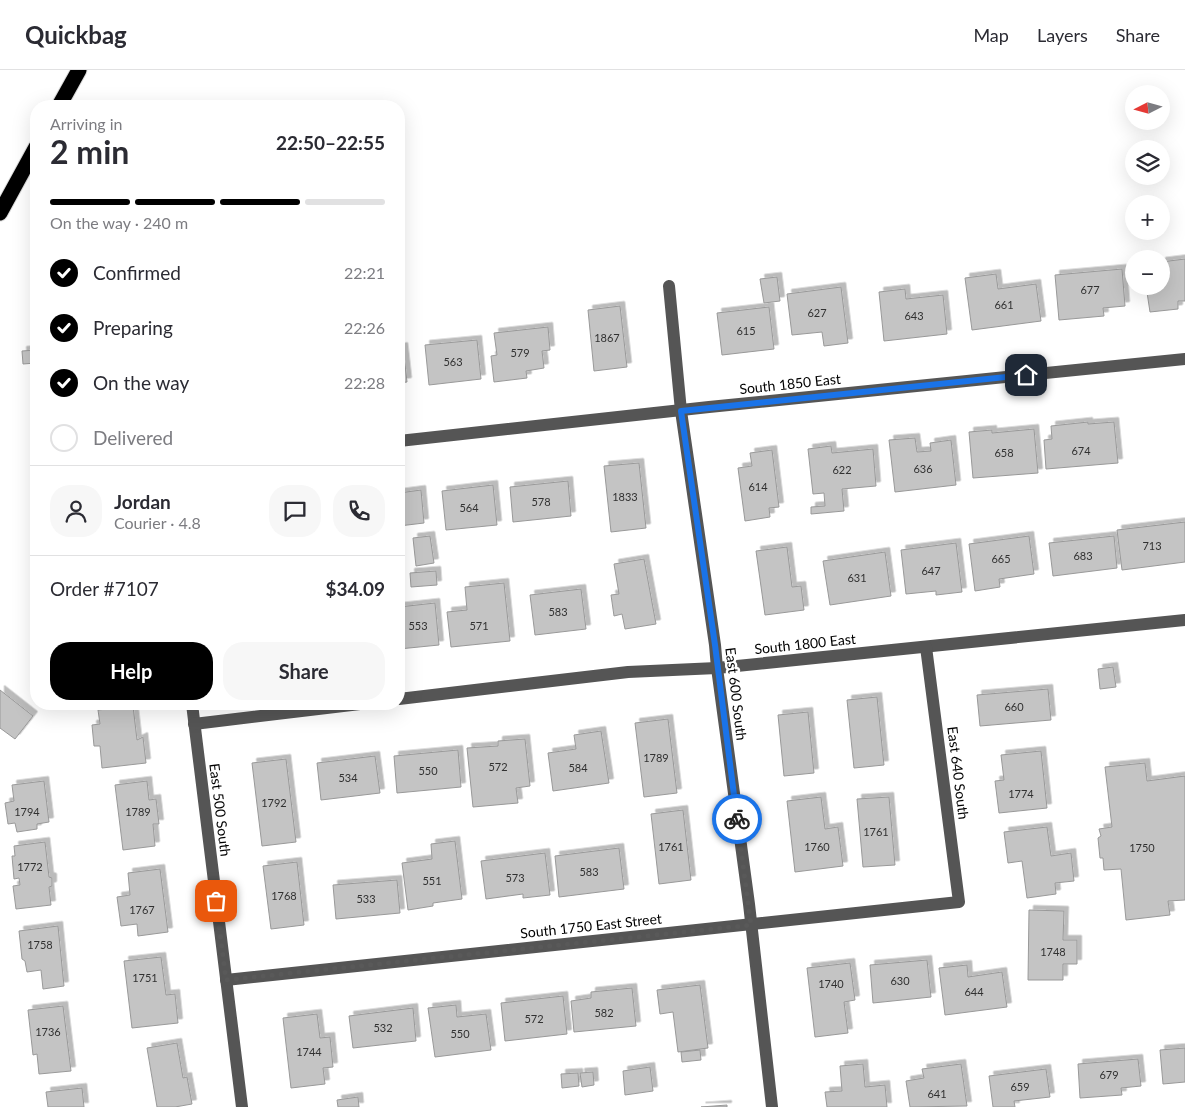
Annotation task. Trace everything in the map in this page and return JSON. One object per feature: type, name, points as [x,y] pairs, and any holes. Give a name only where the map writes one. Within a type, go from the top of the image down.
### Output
[{"type":"highway","points":[[62,100],[79,70]]},
{"type":"highway","points":[[0,213],[30,158]]},
{"type":"street","name":"East 600 South","points":[[668,286],[681,411],[715,645],[772,1107]]},
{"type":"street","name":"South 1850 East","points":[[405,440],[1185,359]]},
{"type":"street","name":"South 1800 East","points":[[405,698],[628,672],[717,668],[1185,620]]},
{"type":"street","name":"East 640 South","points":[[926,647],[959,902]]},
{"type":"street","name":"East 500 South","points":[[193,710],[242,1107]]},
{"type":"street","points":[[194,724],[310,710]]},
{"type":"street","name":"South 1750 East Street","points":[[226,980],[959,902]]},
{"type":"building","points":[[1185,259],[1185,301],[1178,301],[1178,309],[1150,312],[1147,295],[1170,295],[1170,261]]},
{"type":"building","points":[[1122,269],[1125,306],[1103,308],[1104,316],[1059,320],[1055,275]]},
{"type":"building","points":[[996,274],[998,289],[1036,284],[1041,321],[972,330],[965,278]]},
{"type":"building","points":[[777,277],[780,301],[764,303],[760,279]]},
{"type":"building","points":[[841,287],[848,343],[824,346],[822,332],[792,335],[787,294]]},
{"type":"building","points":[[905,289],[906,299],[943,295],[947,334],[884,341],[879,292]]},
{"type":"building","points":[[620,306],[627,367],[594,371],[588,310]]},
{"type":"building","points":[[769,307],[774,349],[722,355],[717,313]]},
{"type":"building","points":[[548,327],[550,350],[542,351],[544,368],[526,371],[527,378],[494,382],[491,356],[497,355],[494,333]]},
{"type":"building","points":[[477,340],[481,379],[429,385],[425,345]]},
{"type":"building","points":[[30,350],[30,363],[23,364],[22,351]]},
{"type":"building","points":[[405,364],[407,382],[405,382]]},
{"type":"building","points":[[1088,422],[1088,424],[1114,422],[1118,463],[1046,469],[1044,440],[1052,439],[1051,426]]},
{"type":"building","points":[[1034,429],[1038,473],[973,478],[969,432],[992,430],[992,433]]},
{"type":"building","points":[[915,438],[917,452],[931,451],[930,443],[951,440],[956,485],[895,492],[889,440]]},
{"type":"building","points":[[831,446],[832,453],[873,449],[876,486],[842,489],[844,511],[811,514],[811,507],[825,506],[824,493],[813,494],[808,449]]},
{"type":"building","points":[[772,450],[779,507],[769,508],[770,517],[745,521],[738,468],[752,466],[750,453]]},
{"type":"building","points":[[639,463],[646,528],[611,532],[604,466]]},
{"type":"building","points":[[568,481],[571,516],[513,522],[510,487]]},
{"type":"building","points":[[493,485],[497,525],[446,530],[442,491]]},
{"type":"building","points":[[421,490],[424,523],[405,525],[405,492]]},
{"type":"building","points":[[1185,522],[1185,562],[1122,570],[1117,530]]},
{"type":"building","points":[[430,536],[434,563],[416,566],[413,538]]},
{"type":"building","points":[[1029,536],[1034,574],[999,579],[1000,587],[975,591],[969,544]]},
{"type":"building","points":[[1114,536],[1117,568],[1053,576],[1049,543]]},
{"type":"building","points":[[956,543],[962,592],[936,595],[936,591],[906,594],[901,550]]},
{"type":"building","points":[[787,547],[792,587],[801,586],[804,610],[765,615],[756,551]]},
{"type":"building","points":[[885,552],[891,596],[830,605],[823,561]]},
{"type":"building","points":[[644,559],[656,624],[625,629],[622,614],[614,616],[611,595],[619,594],[614,564]]},
{"type":"building","points":[[436,571],[437,585],[411,587],[410,573]]},
{"type":"building","points":[[504,583],[510,641],[451,647],[447,612],[467,610],[465,587]]},
{"type":"building","points":[[581,589],[586,629],[535,635],[530,595]]},
{"type":"building","points":[[435,603],[439,645],[405,648],[405,606]]},
{"type":"building","points":[[1113,667],[1116,687],[1100,689],[1098,669]]},
{"type":"building","points":[[1048,689],[1051,720],[980,726],[977,695]]},
{"type":"building","points":[[0,690],[33,716],[15,739],[0,728]]},
{"type":"building","points":[[877,697],[884,765],[854,768],[847,700]]},
{"type":"building","points":[[98,710],[133,710],[137,740],[143,737],[146,763],[102,768],[100,746],[94,746],[92,725],[100,724]]},
{"type":"building","points":[[808,712],[814,773],[784,776],[778,715]]},
{"type":"building","points":[[668,719],[677,793],[644,797],[635,723]]},
{"type":"building","points":[[601,731],[609,783],[553,791],[548,753],[576,749],[574,735]]},
{"type":"building","points":[[525,739],[530,786],[516,788],[518,803],[473,807],[467,748],[498,746],[498,741]]},
{"type":"building","points":[[458,750],[461,787],[397,793],[394,756]]},
{"type":"building","points":[[1041,751],[1047,808],[999,813],[995,781],[1004,780],[1001,755]]},
{"type":"building","points":[[375,756],[380,793],[321,800],[317,763]]},
{"type":"building","points":[[286,759],[296,842],[262,846],[252,763]]},
{"type":"building","points":[[1145,763],[1147,781],[1185,776],[1185,900],[1168,901],[1170,915],[1126,920],[1121,869],[1104,870],[1103,858],[1100,858],[1098,838],[1101,836],[1099,829],[1112,827],[1105,767]]},
{"type":"building","points":[[44,781],[49,822],[37,824],[37,829],[17,832],[15,823],[8,824],[5,803],[14,801],[12,785]]},
{"type":"building","points":[[147,781],[149,800],[156,799],[159,824],[153,824],[155,846],[123,850],[115,785]]},
{"type":"building","points":[[821,797],[825,829],[838,827],[843,866],[795,872],[787,801]]},
{"type":"building","points":[[889,797],[895,865],[863,867],[857,799]]},
{"type":"building","points":[[683,810],[691,880],[659,884],[651,814]]},
{"type":"building","points":[[1047,827],[1051,856],[1071,853],[1074,881],[1055,883],[1056,894],[1027,898],[1022,861],[1008,863],[1004,832]]},
{"type":"building","points":[[455,841],[462,899],[433,903],[433,906],[408,910],[402,863],[432,859],[431,844]]},
{"type":"building","points":[[45,842],[49,877],[52,878],[52,886],[49,887],[51,905],[16,909],[13,886],[20,885],[19,878],[14,879],[12,856],[15,856],[14,846]]},
{"type":"building","points":[[619,848],[624,889],[559,897],[555,856]]},
{"type":"building","points":[[545,853],[550,895],[523,898],[523,894],[486,899],[481,861]]},
{"type":"building","points":[[297,862],[304,925],[271,929],[263,866]]},
{"type":"building","points":[[160,869],[168,932],[138,936],[137,924],[121,926],[117,897],[130,895],[128,873]]},
{"type":"building","points":[[397,880],[400,913],[336,919],[333,885]]},
{"type":"building","points":[[1029,910],[1064,911],[1063,940],[1077,940],[1077,964],[1063,964],[1063,980],[1028,980]]},
{"type":"building","points":[[58,926],[64,986],[43,989],[41,970],[27,972],[25,961],[22,959],[19,931]]},
{"type":"building","points":[[161,957],[166,995],[175,994],[178,1023],[132,1028],[124,961]]},
{"type":"building","points":[[927,960],[931,997],[873,1003],[870,965]]},
{"type":"building","points":[[850,963],[855,1000],[844,1002],[848,1033],[815,1037],[807,968]]},
{"type":"building","points":[[967,965],[968,977],[1002,972],[1007,1007],[945,1015],[939,968]]},
{"type":"building","points":[[700,985],[708,1048],[678,1052],[673,1012],[660,1014],[657,990]]},
{"type":"building","points":[[632,988],[636,1026],[574,1032],[571,1001],[591,998],[591,992]]},
{"type":"building","points":[[563,996],[567,1034],[505,1041],[501,1003]]},
{"type":"building","points":[[456,1005],[457,1017],[486,1014],[491,1050],[435,1057],[428,1008]]},
{"type":"building","points":[[63,1006],[71,1071],[39,1074],[37,1054],[33,1055],[28,1010]]},
{"type":"building","points":[[413,1008],[416,1041],[353,1048],[349,1016]]},
{"type":"building","points":[[317,1014],[320,1038],[330,1037],[333,1067],[323,1068],[325,1084],[291,1088],[283,1018]]},
{"type":"building","points":[[177,1043],[183,1078],[187,1077],[192,1104],[175,1107],[157,1107],[147,1048]]},
{"type":"building","points":[[1185,1048],[1185,1082],[1163,1084],[1160,1050]]},
{"type":"building","points":[[700,1050],[701,1060],[682,1062],[681,1052]]},
{"type":"building","points":[[1138,1059],[1141,1086],[1121,1088],[1122,1095],[1080,1098],[1078,1064]]},
{"type":"building","points":[[863,1064],[865,1087],[885,1085],[887,1107],[827,1107],[825,1092],[842,1091],[840,1066]]},
{"type":"building","points":[[961,1064],[967,1106],[910,1107],[906,1081],[924,1078],[922,1069]]},
{"type":"building","points":[[650,1067],[653,1091],[625,1095],[623,1071]]},
{"type":"building","points":[[1046,1069],[1050,1097],[1014,1101],[1015,1107],[993,1107],[989,1076]]},
{"type":"building","points":[[593,1072],[594,1085],[582,1087],[580,1073]]},
{"type":"building","points":[[578,1073],[579,1086],[562,1088],[561,1074]]},
{"type":"building","points":[[82,1088],[84,1107],[48,1107],[46,1092]]},
{"type":"building","points":[[358,1097],[359,1107],[338,1107],[337,1100]]},
{"type":"building","points":[[727,1105],[727,1107],[701,1107]]},
{"type":"way so far","points":[[216,901],[226,980],[751,925],[737,819]]},
{"type":"route","points":[[737,819],[715,645],[681,411],[1026,375]]}]
